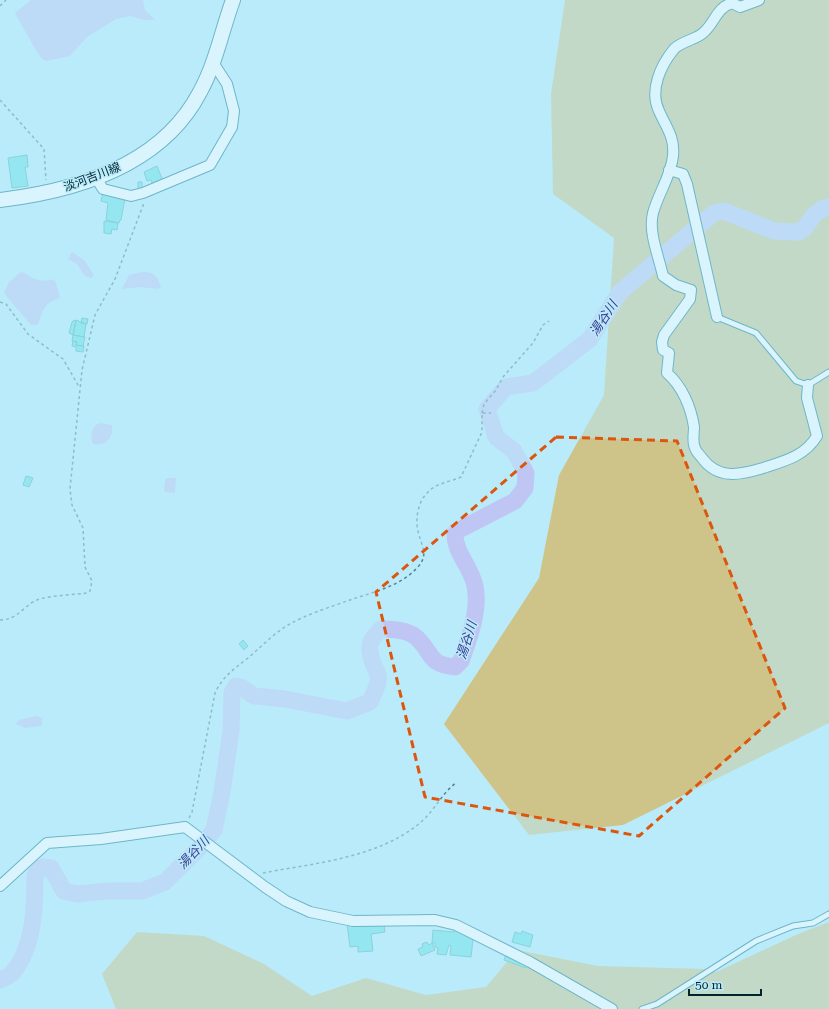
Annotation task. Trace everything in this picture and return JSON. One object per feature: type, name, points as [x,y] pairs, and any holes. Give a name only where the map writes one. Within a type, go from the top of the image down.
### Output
[{"type":"main road","name":"淡河吉川線","points":[[0,200],[47,194],[96,178],[120,168],[145,152],[168,134],[184,116],[200,93],[212,65],[233,0]]},
{"type":"street","points":[[759,0],[740,8],[732,3],[724,6],[719,10],[712,24],[702,34],[675,48],[658,75],[656,92],[658,110],[671,135],[673,156],[653,213],[654,237],[663,276],[676,285],[691,290],[690,299],[664,335],[662,342],[663,350],[669,353],[667,373],[679,387],[690,413],[694,428],[695,450],[710,468],[725,474],[756,470],[796,457],[807,450],[817,436],[817,428],[807,398],[808,385]]},
{"type":"street","points":[[96,178],[103,189],[130,196],[143,193],[210,165],[232,127],[234,111],[227,84],[216,67],[212,65]]},
{"type":"street","points":[[669,170],[683,174],[687,184],[717,317]]},
{"type":"street","points":[[0,886],[47,842],[101,839],[185,827],[265,887],[286,901],[310,912],[353,921],[436,920],[456,925],[530,962],[612,1009]]},
{"type":"lane","points":[[717,317],[756,333],[796,380],[808,385],[829,372]]},
{"type":"lane","points":[[642,1009],[657,1004],[756,941],[793,926],[813,923],[829,914]]},
{"type":"path","points":[[0,6],[6,0]]},
{"type":"path","points":[[0,100],[44,149],[47,194]]},
{"type":"path","points":[[0,620],[6,620],[18,615],[40,599],[87,593],[90,590],[92,581],[85,567],[84,528],[72,505],[70,489],[80,386],[95,315],[115,279],[144,201]]},
{"type":"path","points":[[0,302],[6,304],[28,334],[63,359],[80,386]]},
{"type":"path","points":[[185,827],[192,812],[215,692],[221,680],[288,625],[351,600],[375,594],[391,586],[416,569],[422,561],[424,548],[418,531],[418,506],[427,492],[440,484],[460,478],[482,432],[484,404],[496,390],[503,377],[533,344],[544,325],[549,321]]},
{"type":"path","points":[[483,413],[491,413]]},
{"type":"path","points":[[251,876],[344,856],[385,845],[421,822],[446,790],[457,782]]},
{"type":"highlighted area","points":[[556,437],[677,441],[785,708],[639,836],[425,797],[376,592]]},
{"type":"shaded area","points":[[565,0],[829,0],[829,723],[623,825],[529,835],[444,724],[539,578],[559,475],[604,395],[614,238],[553,194],[551,94]]},
{"type":"shaded area","points":[[829,922],[829,1009],[116,1009],[102,974],[137,932],[204,936],[264,964],[312,996],[366,978],[426,995],[486,987],[517,950],[598,966],[706,969],[716,972],[798,934]]},
{"type":"water","points":[[31,0],[143,0],[145,10],[155,20],[145,20],[130,16],[116,19],[87,37],[70,56],[46,61],[42,59],[34,47],[15,13]]},
{"type":"water","points":[[72,252],[84,260],[94,275],[91,278],[85,276],[77,264],[68,259]]},
{"type":"water","points":[[21,272],[41,281],[54,280],[58,289],[60,298],[51,302],[45,307],[38,325],[31,325],[4,293],[9,282]]},
{"type":"water","points":[[142,272],[154,275],[161,287],[158,289],[140,287],[122,289],[129,275]]},
{"type":"water","points":[[100,423],[112,425],[112,434],[105,443],[97,445],[93,444],[92,432],[93,429]]},
{"type":"water","points":[[167,478],[176,478],[175,493],[165,492],[165,480]]},
{"type":"water","points":[[36,716],[42,718],[42,726],[25,728],[16,724],[19,720]]},
{"type":"building","points":[[27,155],[28,167],[25,167],[28,186],[12,188],[8,158]]},
{"type":"building","points":[[157,166],[163,181],[153,185],[151,180],[147,181],[144,172]]},
{"type":"building","points":[[138,182],[142,182],[142,190],[138,190]]},
{"type":"building","points":[[103,192],[110,193],[110,196],[125,198],[121,220],[119,223],[106,220],[108,203],[101,201]]},
{"type":"building","points":[[104,221],[118,223],[117,230],[112,229],[111,234],[104,233]]},
{"type":"building","points":[[82,318],[88,319],[87,324],[81,323]]},
{"type":"building","points":[[74,320],[76,321],[73,335],[69,333]]},
{"type":"building","points":[[76,320],[86,324],[84,337],[73,335]]},
{"type":"building","points":[[73,335],[85,337],[83,346],[76,345],[77,342],[72,341]]},
{"type":"building","points":[[73,341],[77,342],[76,345],[84,346],[83,352],[76,351],[76,347],[72,346]]},
{"type":"building","points":[[26,476],[33,478],[29,487],[23,485]]},
{"type":"building","points":[[243,640],[248,646],[244,650],[239,644]]},
{"type":"building","points":[[372,922],[372,926],[384,925],[385,932],[371,934],[373,951],[358,952],[358,946],[350,947],[347,923]]},
{"type":"building","points":[[455,927],[474,931],[471,957],[450,955],[451,946],[449,945],[446,955],[437,954],[438,948],[435,947],[435,943],[432,943],[433,930],[454,932]]},
{"type":"building","points":[[522,931],[533,935],[530,947],[512,942],[515,932],[521,934]]},
{"type":"building","points":[[427,942],[429,945],[432,943],[435,950],[421,956],[418,949],[423,947],[422,944]]},
{"type":"building","points":[[507,951],[529,959],[526,968],[504,960]]},
{"type":"waterway","name":"湯谷川","points":[[0,980],[12,973],[20,962],[25,951],[34,914],[35,877],[36,873],[43,867],[51,868],[64,891],[77,894],[107,891],[142,891],[165,882],[201,846],[214,830],[222,792],[231,731],[232,693],[236,686],[241,687],[254,696],[285,699],[347,711],[370,702],[378,682],[378,674],[371,658],[370,644],[381,629],[400,630],[414,635],[435,661],[446,666],[455,667],[461,661],[473,624],[476,595],[473,579],[457,546],[455,532],[515,501],[525,488],[526,473],[514,451],[496,437],[487,409],[506,387],[533,383],[590,339],[620,292],[714,213],[724,211],[774,231],[798,232],[805,228],[814,215],[822,209],[829,207]]}]
